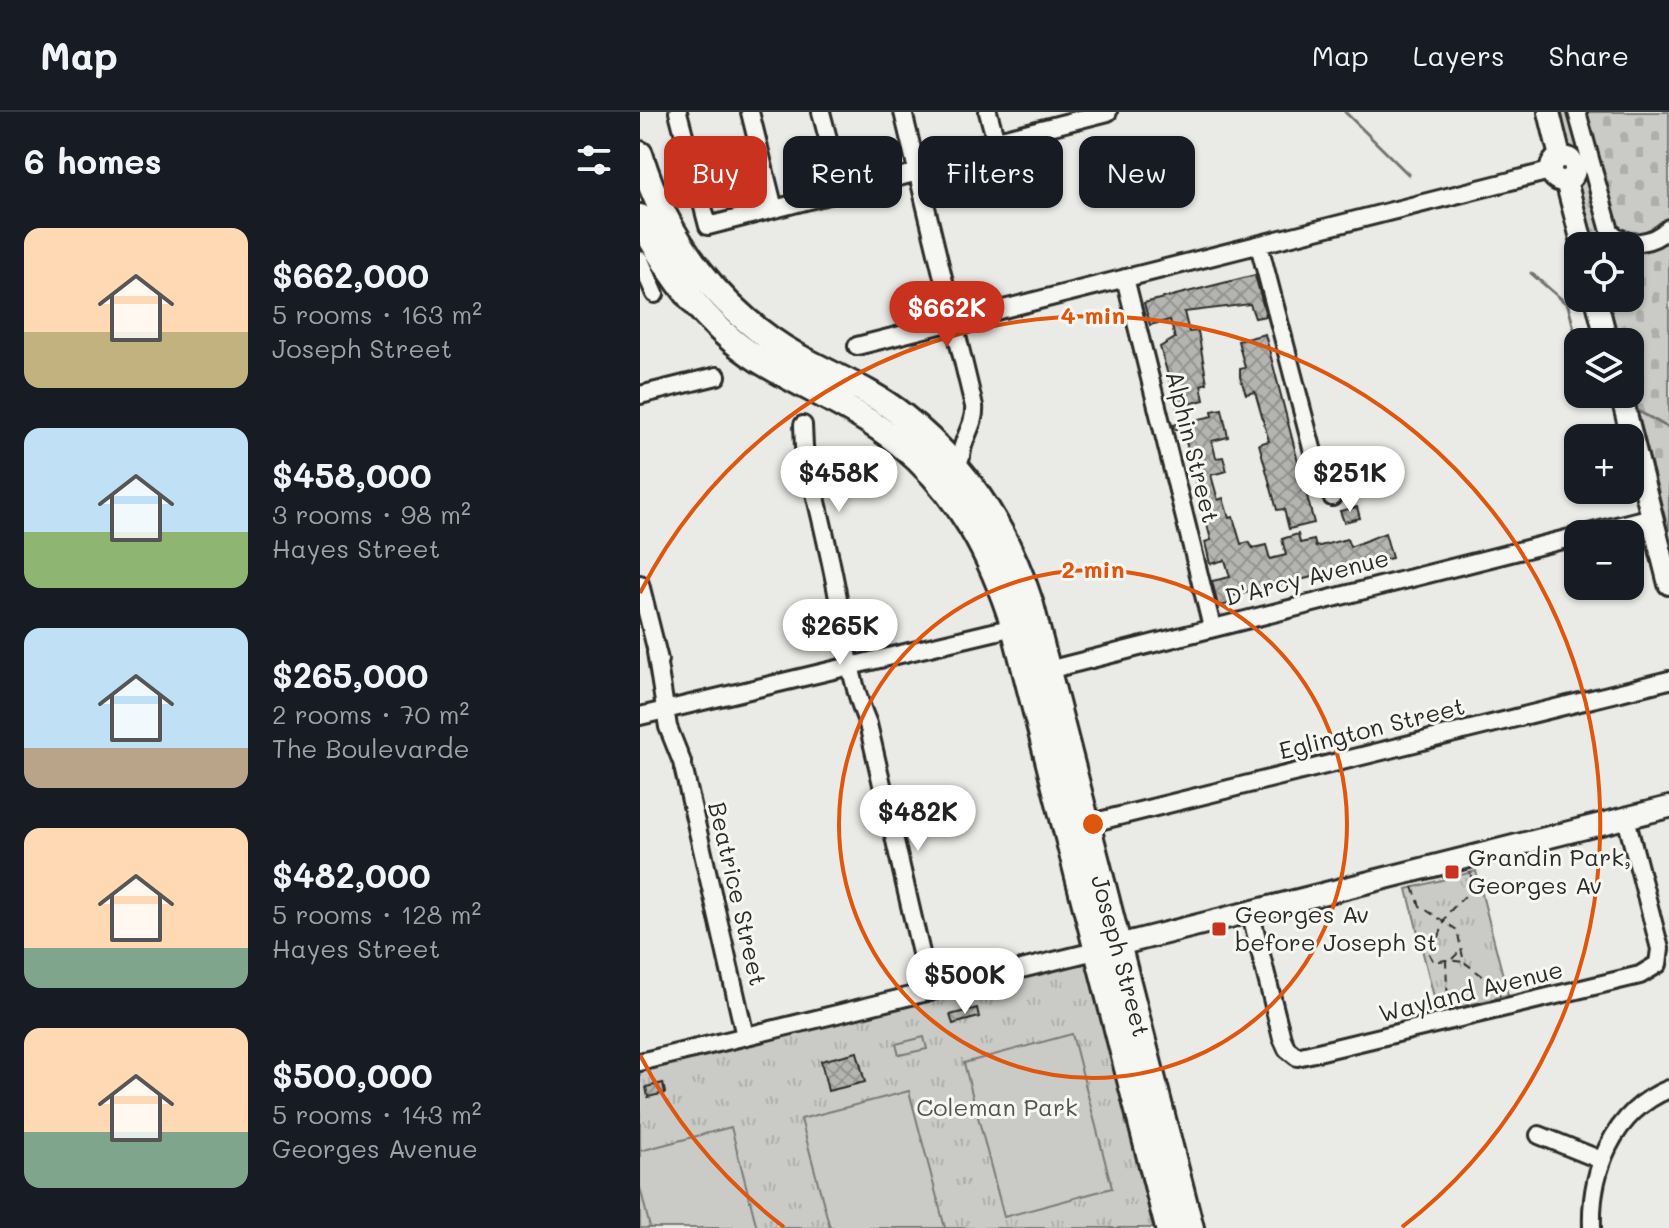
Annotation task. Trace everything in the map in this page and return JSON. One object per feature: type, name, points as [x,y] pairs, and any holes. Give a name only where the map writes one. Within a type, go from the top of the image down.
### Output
[{"type":"highway","points":[[640,154],[677,240],[725,300],[782,347],[893,408],[959,462]]},
{"type":"highway","points":[[640,217],[670,270],[722,330],[757,358],[886,433],[934,476],[966,518]]},
{"type":"highway","name":"Joseph Street","points":[[959,462],[1016,563],[1048,670],[1087,824],[1106,948],[1168,1228]]},
{"type":"highway","name":"Joseph Street","points":[[966,518],[1001,586],[1014,627],[1106,948],[1191,1228]]},
{"type":"main road","points":[[1549,112],[1568,167],[1580,232]]},
{"type":"main road","points":[[1625,408],[1669,584]]},
{"type":"main road","points":[[1106,948],[1669,807]]},
{"type":"street","points":[[678,112],[708,226],[783,207]]},
{"type":"street","points":[[750,112],[774,209]]},
{"type":"street","points":[[821,112],[827,136]]},
{"type":"street","points":[[903,112],[952,304],[957,308],[956,322],[981,418],[973,441],[959,462]]},
{"type":"street","points":[[988,112],[995,136]]},
{"type":"street","points":[[1011,136],[1070,116],[1108,112]]},
{"type":"street","points":[[1577,112],[1568,167],[1615,237],[1633,243],[1643,242],[1669,228]]},
{"type":"street","points":[[902,172],[917,167]]},
{"type":"street","points":[[857,346],[1568,167]]},
{"type":"street","points":[[1259,245],[1319,475],[1332,497]]},
{"type":"street","points":[[640,260],[655,294]]},
{"type":"street","name":"Alphin Street","points":[[1125,278],[1212,627]]},
{"type":"street","points":[[640,395],[717,376]]},
{"type":"street","points":[[803,425],[804,447],[930,992]]},
{"type":"street","name":"Joseph Street","points":[[959,462],[952,476],[967,503],[966,518]]},
{"type":"street","points":[[1640,520],[1652,517]]},
{"type":"street","name":"D'Arcy Avenue","points":[[1048,670],[1564,539]]},
{"type":"street","name":"Beatrice Street","points":[[640,584],[745,1036]]},
{"type":"street","points":[[640,716],[1014,627]]},
{"type":"street","name":"Eglington Street","points":[[1087,824],[1669,680]]},
{"type":"street","name":"Wayland Avenue","points":[[1250,911],[1282,1038],[1287,1049],[1297,1057],[1456,1021],[1640,975],[1658,964],[1658,942],[1626,818]]},
{"type":"street","points":[[640,1062],[1106,948]]},
{"type":"street","points":[[1592,1228],[1591,1194],[1603,1150],[1624,1122],[1659,1093],[1669,1089]]},
{"type":"street","points":[[1539,1135],[1601,1160]]},
{"type":"path","points":[[1470,872],[1474,887],[1444,920],[1439,937],[1427,953],[1434,962],[1464,962],[1494,986],[1504,1009]]},
{"type":"path","points":[[1412,886],[1420,906],[1458,932],[1464,962]]},
{"type":"path","points":[[1452,960],[1460,951]]},
{"type":"path","points":[[1446,960],[1447,988],[1456,1021]]},
{"type":"green space","points":[[1560,112],[1669,112],[1669,533],[1644,436],[1644,424],[1641,424],[1637,408],[1644,408],[1644,328],[1616,328],[1612,312],[1644,312],[1644,232],[1591,232]]},
{"type":"green space","points":[[1476,871],[1508,995],[1438,1013],[1407,889]]},
{"type":"green space","name":"Coleman Park","points":[[1090,962],[1153,1228],[640,1228],[640,1069]]},
{"type":"green space","points":[[1072,1034],[1112,1188],[1004,1217],[964,1063]]},
{"type":"green space","points":[[924,1037],[927,1049],[899,1055],[896,1044]]},
{"type":"green space","points":[[909,1091],[945,1228],[830,1228],[801,1119]]},
{"type":"green space","points":[[731,1127],[757,1228],[650,1228],[640,1187],[640,1151]]},
{"type":"building","points":[[1255,275],[1266,316],[1255,318],[1250,304],[1184,312],[1189,332],[1198,331],[1207,383],[1201,385],[1204,400],[1177,407],[1160,347],[1175,338],[1170,320],[1150,325],[1144,303]]},
{"type":"building","points":[[1265,334],[1314,523],[1289,529],[1284,509],[1277,510],[1259,444],[1269,441],[1255,392],[1246,394],[1240,377],[1240,369],[1245,368],[1238,341]]},
{"type":"building","points":[[1222,409],[1228,437],[1212,441],[1216,458],[1223,457],[1227,471],[1211,475],[1218,500],[1223,498],[1229,518],[1233,517],[1241,544],[1249,542],[1253,548],[1266,545],[1270,559],[1286,555],[1282,539],[1298,534],[1300,543],[1314,540],[1316,547],[1347,539],[1350,547],[1385,533],[1392,558],[1228,597],[1230,604],[1218,606],[1212,581],[1230,577],[1225,560],[1210,564],[1205,542],[1211,540],[1183,430],[1174,429],[1173,425],[1213,416],[1212,411]]},
{"type":"building","points":[[1357,507],[1360,518],[1344,522],[1340,511]]},
{"type":"building","points":[[977,1008],[979,1017],[953,1024],[950,1015]]},
{"type":"building","points":[[857,1052],[865,1082],[828,1091],[821,1061]]},
{"type":"building","points":[[663,1083],[665,1093],[648,1097],[646,1087]]},
{"type":"waterway","points":[[1345,112],[1409,175]]},
{"type":"waterway","points":[[1531,273],[1568,305],[1574,328]]},
{"type":"waterway","points":[[1638,411],[1669,428]]},
{"type":"place","name":"Grandin Park, Georges Av","points":[[1452,872]]},
{"type":"place","name":"Georges Av before Joseph St","points":[[1219,929]]}]
